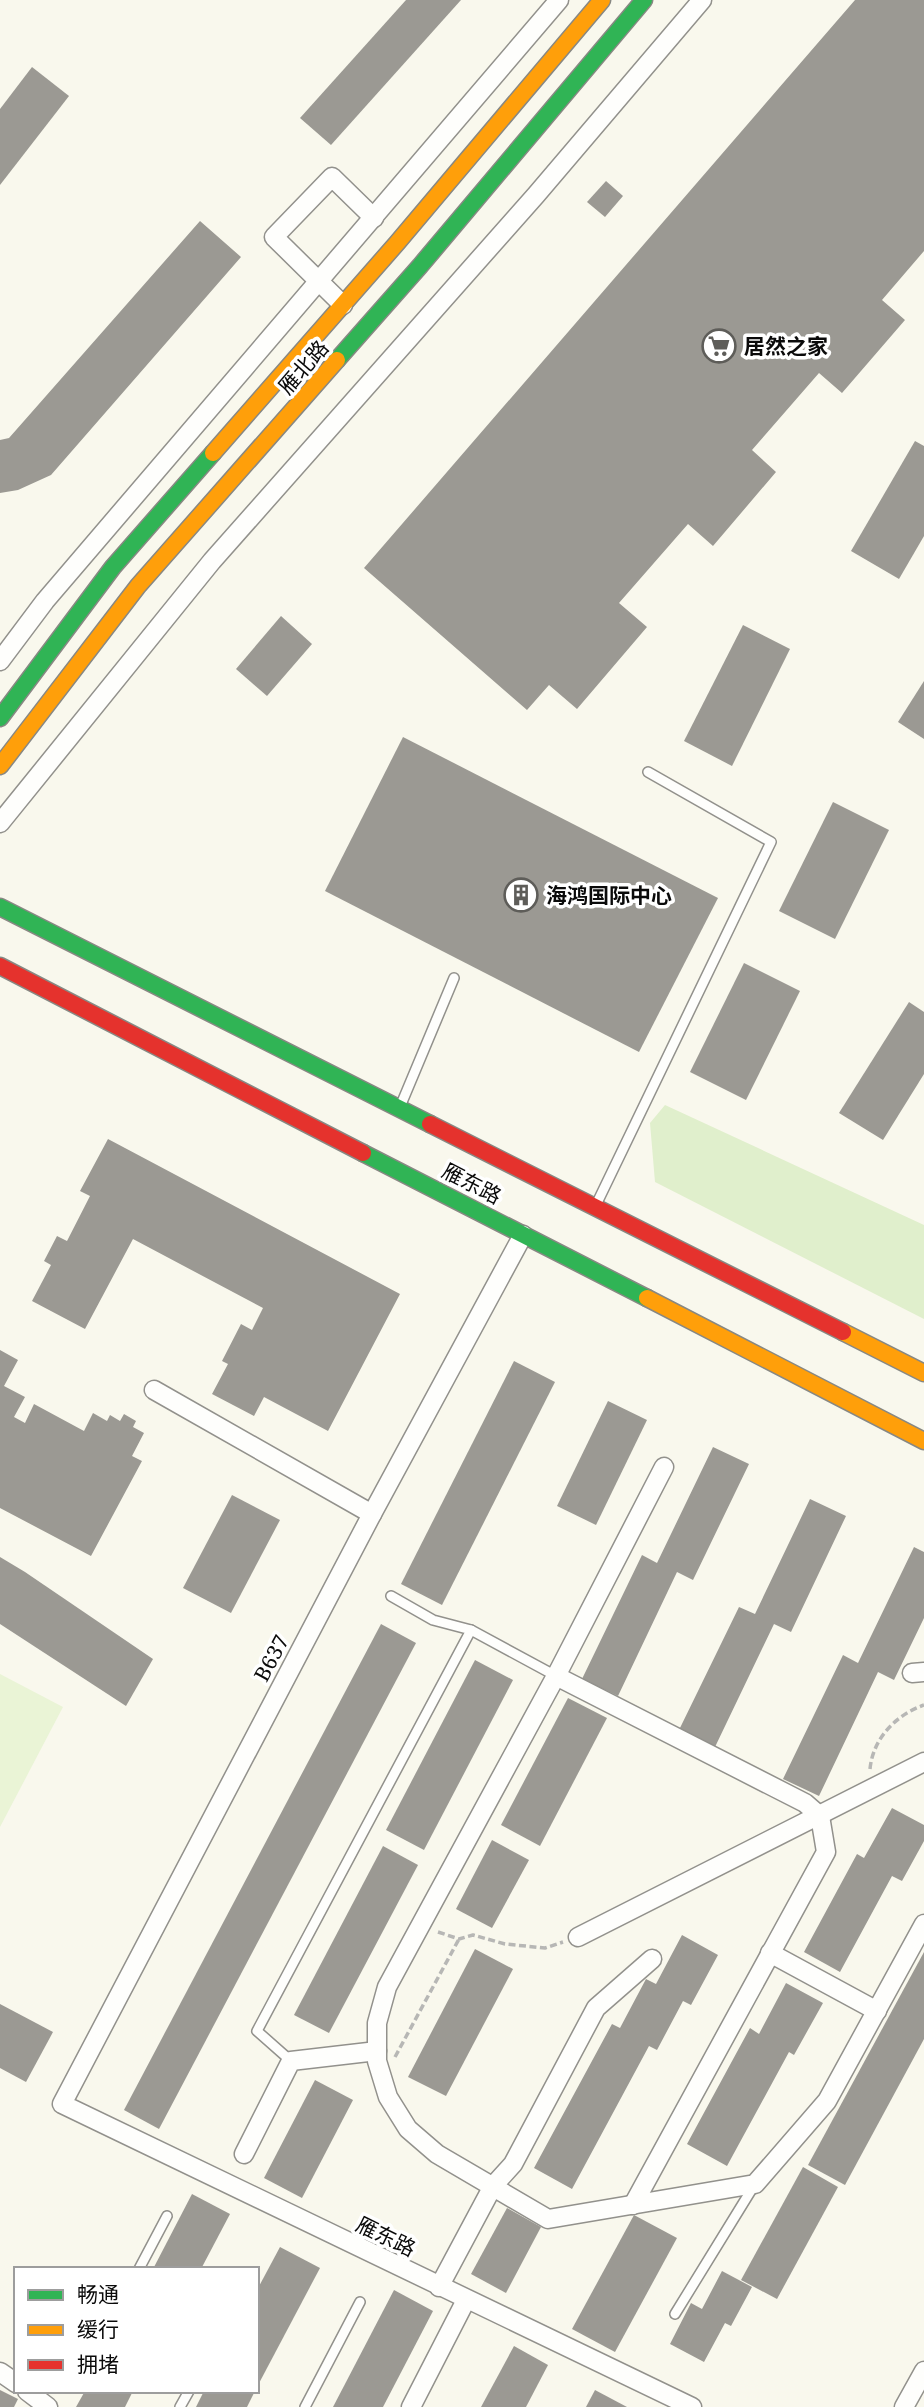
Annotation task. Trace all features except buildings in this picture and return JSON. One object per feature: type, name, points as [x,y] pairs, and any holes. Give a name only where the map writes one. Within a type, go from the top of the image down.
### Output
[{"type":"main road","name":"雁北路","points":[[0,718],[113,567],[343,305],[602,0]]},
{"type":"main road","name":"雁北路","points":[[0,766],[138,586],[429,255],[644,0]]},
{"type":"main road","name":"雁东路","points":[[0,907],[924,1373]]},
{"type":"main road","name":"雁东路","points":[[0,966],[924,1441]]},
{"type":"street","points":[[0,661],[44,601],[559,0]]},
{"type":"street","points":[[0,824],[212,561],[536,195],[702,0]]},
{"type":"street","points":[[343,305],[274,237],[332,177],[374,218]]},
{"type":"street","name":"B637","points":[[62,2104],[372,1514],[523,1235]]},
{"type":"street","points":[[154,1390],[372,1514]]},
{"type":"street","points":[[664,1467],[556,1676],[387,1987],[377,2023],[377,2061],[388,2097],[408,2129],[437,2154],[548,2219],[755,2184],[827,2101],[924,1924]]},
{"type":"street","points":[[556,1676],[805,1803],[820,1816],[826,1852],[633,2204]]},
{"type":"street","points":[[578,1937],[924,1762]]},
{"type":"street","points":[[771,1954],[877,2011]]},
{"type":"street","points":[[439,2287],[493,2186],[513,2164],[596,2008],[652,1959]]},
{"type":"street","points":[[244,2154],[291,2061],[377,2051]]},
{"type":"street","name":"雁东路","points":[[62,2104],[692,2407]]},
{"type":"street","points":[[411,2407],[466,2300]]},
{"type":"street","points":[[904,2407],[924,2371]]},
{"type":"street","points":[[30,2393],[48,2407]]},
{"type":"lane","points":[[595,1207],[771,842],[648,772]]},
{"type":"lane","points":[[399,1108],[454,978]]},
{"type":"lane","points":[[391,1596],[433,1620],[471,1630],[556,1676]]},
{"type":"lane","points":[[291,2061],[257,2031],[471,1630]]},
{"type":"lane","points":[[675,2314],[755,2184]]},
{"type":"lane","points":[[140,2267],[167,2216]]},
{"type":"lane","points":[[305,2407],[360,2302]]},
{"type":"path","points":[[874,1788],[869,1772],[871,1755],[878,1740],[890,1727],[924,1705]]},
{"type":"path","points":[[420,1926],[458,1939],[473,1934],[505,1944],[545,1948],[578,1937]]},
{"type":"path","points":[[383,2080],[458,1939]]},
{"type":"green space","points":[[665,1105],[924,1225],[924,1319],[655,1182],[650,1123]]},
{"type":"green space","points":[[0,1674],[63,1707],[0,1827]]},
{"type":"traffic: fast","points":[[337,360],[420,266],[644,0]]},
{"type":"traffic: fast","points":[[0,718],[113,567],[213,453]]},
{"type":"traffic: fast","points":[[0,907],[430,1124]]},
{"type":"traffic: fast","points":[[363,1153],[647,1298]]},
{"type":"traffic: slow","points":[[213,453],[397,243],[602,0]]},
{"type":"traffic: slow","points":[[0,766],[138,586],[337,360]]},
{"type":"traffic: slow","points":[[647,1298],[924,1441]]},
{"type":"traffic: slow","points":[[843,1332],[924,1373]]},
{"type":"traffic: jam","points":[[0,966],[363,1153]]},
{"type":"traffic: jam","points":[[430,1124],[843,1332]]},
{"type":"place","name":"居然之家","points":[[719,346]]},
{"type":"place","name":"海鸿国际中心","points":[[521,895]]}]
